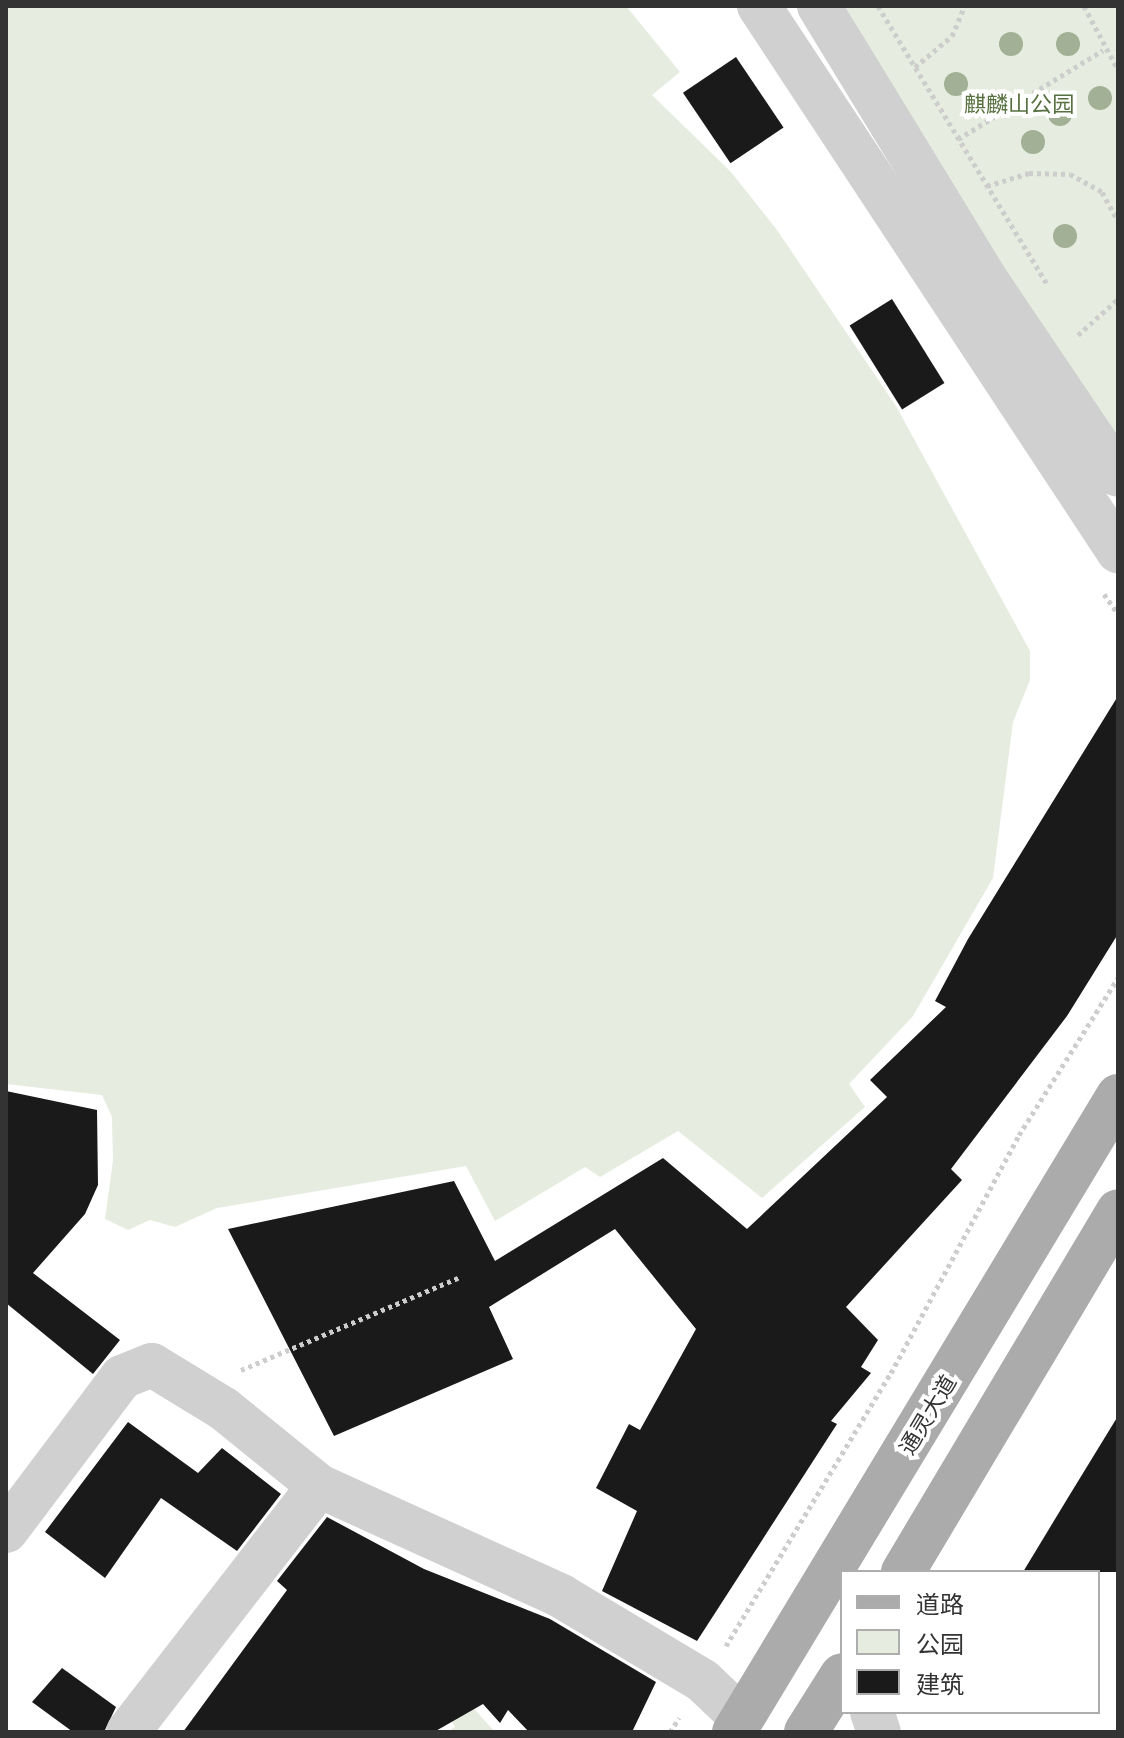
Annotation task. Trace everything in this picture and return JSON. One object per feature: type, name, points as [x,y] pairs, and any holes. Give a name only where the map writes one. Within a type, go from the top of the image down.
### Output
[{"type":"main road","name":"通灵大道","points":[[738,1725],[1118,1096]]},
{"type":"main road","points":[[904,1570],[1118,1211]]},
{"type":"main road","points":[[806,1732],[840,1678]]},
{"type":"street","points":[[759,6],[1118,551]]},
{"type":"street","points":[[819,6],[989,284],[1118,475]]},
{"type":"street","points":[[6,1531],[130,1372],[168,1369],[224,1409],[319,1486],[561,1596],[703,1681],[738,1725]]},
{"type":"street","points":[[128,1732],[319,1486]]},
{"type":"path","points":[[878,6],[1053,294]]},
{"type":"path","points":[[915,67],[952,36],[965,6]]},
{"type":"path","points":[[1084,6],[1103,50],[1118,70]]},
{"type":"path","points":[[958,139],[1103,50]]},
{"type":"path","points":[[987,186],[1029,173],[1070,174],[1102,192],[1118,221]]},
{"type":"path","points":[[1078,335],[1118,299]]},
{"type":"path","points":[[1070,321],[1086,348]]},
{"type":"path","points":[[670,1732],[891,1373],[1019,1135],[1118,978]]},
{"type":"path","points":[[224,1409],[246,1365],[460,1277]]},
{"type":"green space","points":[[6,6],[626,6],[680,72],[652,95],[731,172],[777,230],[896,406],[1030,651],[1030,680],[1013,722],[993,878],[913,1016],[849,1084],[865,1107],[762,1198],[678,1131],[600,1177],[585,1167],[495,1221],[466,1166],[217,1208],[175,1227],[150,1220],[128,1230],[105,1219],[113,1161],[112,1117],[102,1095],[6,1084]]},
{"type":"green space","name":"麒麟山公园","points":[[845,6],[1118,6],[1118,445],[1014,289]]},
{"type":"green space","points":[[436,1666],[495,1732],[447,1732],[455,1727],[423,1673]]},
{"type":"building","points":[[736,57],[784,127],[730,163],[683,93]]},
{"type":"building","points":[[892,299],[944,383],[902,409],[850,325]]},
{"type":"building","points":[[1118,696],[1118,934],[1067,1016],[951,1169],[962,1180],[846,1307],[878,1340],[861,1367],[871,1373],[831,1421],[837,1424],[697,1641],[602,1591],[637,1511],[596,1488],[629,1424],[640,1430],[696,1329],[615,1229],[489,1307],[513,1359],[334,1436],[228,1229],[454,1181],[495,1261],[663,1158],[747,1229],[887,1097],[870,1080],[946,1007],[935,1001],[968,939]]},
{"type":"building","points":[[6,1091],[97,1110],[98,1185],[85,1214],[33,1273],[120,1340],[93,1374],[6,1303]]},
{"type":"building","points":[[1118,1416],[1118,1572],[1024,1570]]},
{"type":"building","points":[[128,1422],[198,1473],[222,1448],[281,1494],[237,1551],[161,1498],[105,1578],[45,1532]]},
{"type":"building","points":[[327,1517],[424,1569],[550,1619],[656,1682],[632,1732],[529,1732],[508,1710],[500,1723],[483,1704],[434,1732],[183,1732],[287,1590],[277,1581]]},
{"type":"building","points":[[62,1668],[116,1707],[104,1732],[73,1732],[32,1702]]}]
